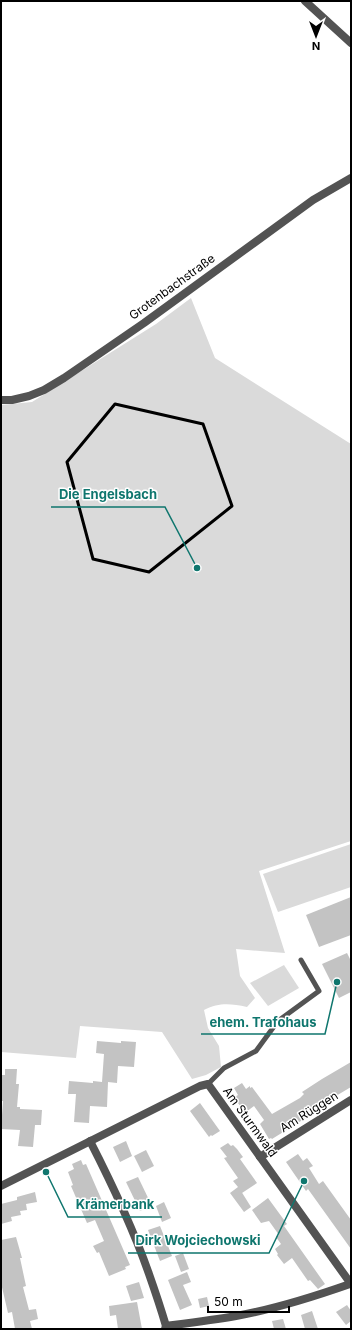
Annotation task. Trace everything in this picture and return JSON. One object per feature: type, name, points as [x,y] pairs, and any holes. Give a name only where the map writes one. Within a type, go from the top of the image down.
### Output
[{"type":"street","points":[[305,1],[351,42]]},
{"type":"street","name":"Grotenbachstraße","points":[[1,400],[12,400],[29,396],[44,390],[64,378],[144,323],[313,200],[351,178]]},
{"type":"street","name":"Am Sturmwald","points":[[1,1186],[200,1086],[208,1084],[351,1284]]},
{"type":"street","name":"Am Rüggen","points":[[260,1157],[351,1100]]},
{"type":"street","points":[[90,1141],[134,1234],[149,1273],[165,1328],[263,1310],[320,1295],[351,1284]]},
{"type":"lane","points":[[208,1084],[224,1068],[256,1051],[278,1021],[319,991],[301,960]]},
{"type":"highlighted area","points":[[115,404],[203,424],[232,506],[149,572],[93,559],[67,462]]},
{"type":"shaded area","points":[[191,298],[215,358],[351,444],[351,841],[259,871],[285,953],[236,949],[240,976],[255,998],[247,1007],[226,1004],[210,1007],[204,1010],[208,1028],[219,1046],[221,1067],[206,1075],[192,1079],[162,1032],[80,1026],[76,1058],[1,1052],[1,405],[32,402],[156,324]]},
{"type":"shaded area","points":[[351,844],[351,887],[278,912],[263,874]]},
{"type":"shaded area","points":[[284,965],[299,988],[268,1006],[250,983]]},
{"type":"building","points":[[351,897],[351,935],[319,947],[306,915]]},
{"type":"building","points":[[347,953],[351,961],[351,992],[339,998],[322,964]]},
{"type":"building","points":[[97,1041],[121,1043],[121,1041],[136,1042],[134,1067],[118,1066],[117,1083],[108,1082],[107,1107],[90,1106],[89,1123],[74,1122],[76,1094],[68,1094],[69,1081],[93,1083],[93,1081],[102,1082],[104,1054],[96,1053]]},
{"type":"building","points":[[351,1062],[351,1087],[309,1112],[309,1116],[272,1139],[269,1139],[260,1124],[264,1120],[254,1106],[246,1112],[235,1099],[238,1095],[234,1088],[242,1083],[246,1089],[250,1086],[250,1088],[252,1087],[272,1114],[300,1098],[304,1094],[302,1092]]},
{"type":"building","points":[[5,1069],[17,1069],[16,1084],[19,1084],[17,1107],[20,1107],[20,1109],[42,1110],[41,1125],[35,1125],[33,1147],[18,1146],[20,1130],[1,1129],[3,1101],[1,1101],[1,1075],[5,1075]]},
{"type":"building","points":[[200,1103],[220,1131],[209,1137],[190,1111]]},
{"type":"building","points":[[126,1141],[132,1156],[120,1162],[113,1147]]},
{"type":"building","points":[[228,1143],[231,1146],[233,1145],[243,1157],[240,1159],[257,1183],[242,1193],[251,1207],[244,1212],[230,1193],[238,1187],[233,1181],[238,1178],[224,1158],[227,1157],[220,1148]]},
{"type":"building","points":[[146,1150],[154,1166],[142,1172],[134,1156]]},
{"type":"building","points":[[298,1154],[303,1161],[307,1158],[313,1166],[309,1168],[319,1184],[323,1181],[351,1220],[351,1249],[308,1189],[306,1191],[286,1162]]},
{"type":"building","points":[[81,1160],[83,1165],[86,1164],[130,1265],[125,1267],[126,1269],[109,1276],[99,1252],[97,1253],[93,1246],[104,1241],[95,1220],[87,1223],[71,1186],[73,1185],[68,1172],[74,1169],[72,1164]]},
{"type":"building","points":[[138,1177],[152,1206],[140,1211],[126,1182]]},
{"type":"building","points":[[35,1192],[37,1202],[26,1204],[27,1210],[20,1211],[21,1215],[11,1217],[12,1221],[1,1224],[1,1204],[17,1200],[17,1197]]},
{"type":"building","points":[[268,1198],[287,1224],[284,1226],[325,1284],[318,1289],[310,1280],[308,1281],[292,1258],[284,1264],[277,1255],[278,1254],[275,1249],[281,1244],[276,1237],[279,1235],[269,1221],[261,1223],[252,1210]]},
{"type":"building","points":[[164,1202],[171,1218],[162,1222],[156,1206]]},
{"type":"building","points":[[160,1226],[172,1256],[160,1261],[148,1230]]},
{"type":"building","points":[[16,1237],[22,1258],[20,1258],[26,1286],[23,1287],[29,1310],[36,1309],[38,1319],[30,1321],[32,1329],[15,1329],[12,1312],[8,1313],[1,1283],[1,1240]]},
{"type":"building","points":[[183,1253],[189,1269],[181,1272],[175,1256]]},
{"type":"building","points":[[187,1272],[191,1282],[183,1285],[192,1305],[180,1310],[168,1280]]},
{"type":"building","points":[[139,1282],[144,1298],[131,1301],[126,1286]]},
{"type":"building","points":[[207,1297],[209,1306],[200,1308],[198,1299]]},
{"type":"building","points":[[137,1302],[142,1329],[118,1329],[116,1315],[110,1316],[109,1306]]},
{"type":"building","points":[[347,1305],[351,1311],[351,1321],[346,1325],[336,1312]]},
{"type":"building","points":[[312,1311],[318,1329],[305,1329],[301,1315]]},
{"type":"building","points":[[283,1319],[286,1329],[274,1329],[272,1321]]},
{"type":"place","name":"Die Engelsbach","points":[[197,568]]},
{"type":"place","name":"ehem. Trafohaus","points":[[337,982]]},
{"type":"place","name":"Krämerbank","points":[[46,1172]]},
{"type":"place","name":"Dirk Wojciechowski","points":[[304,1181]]}]
